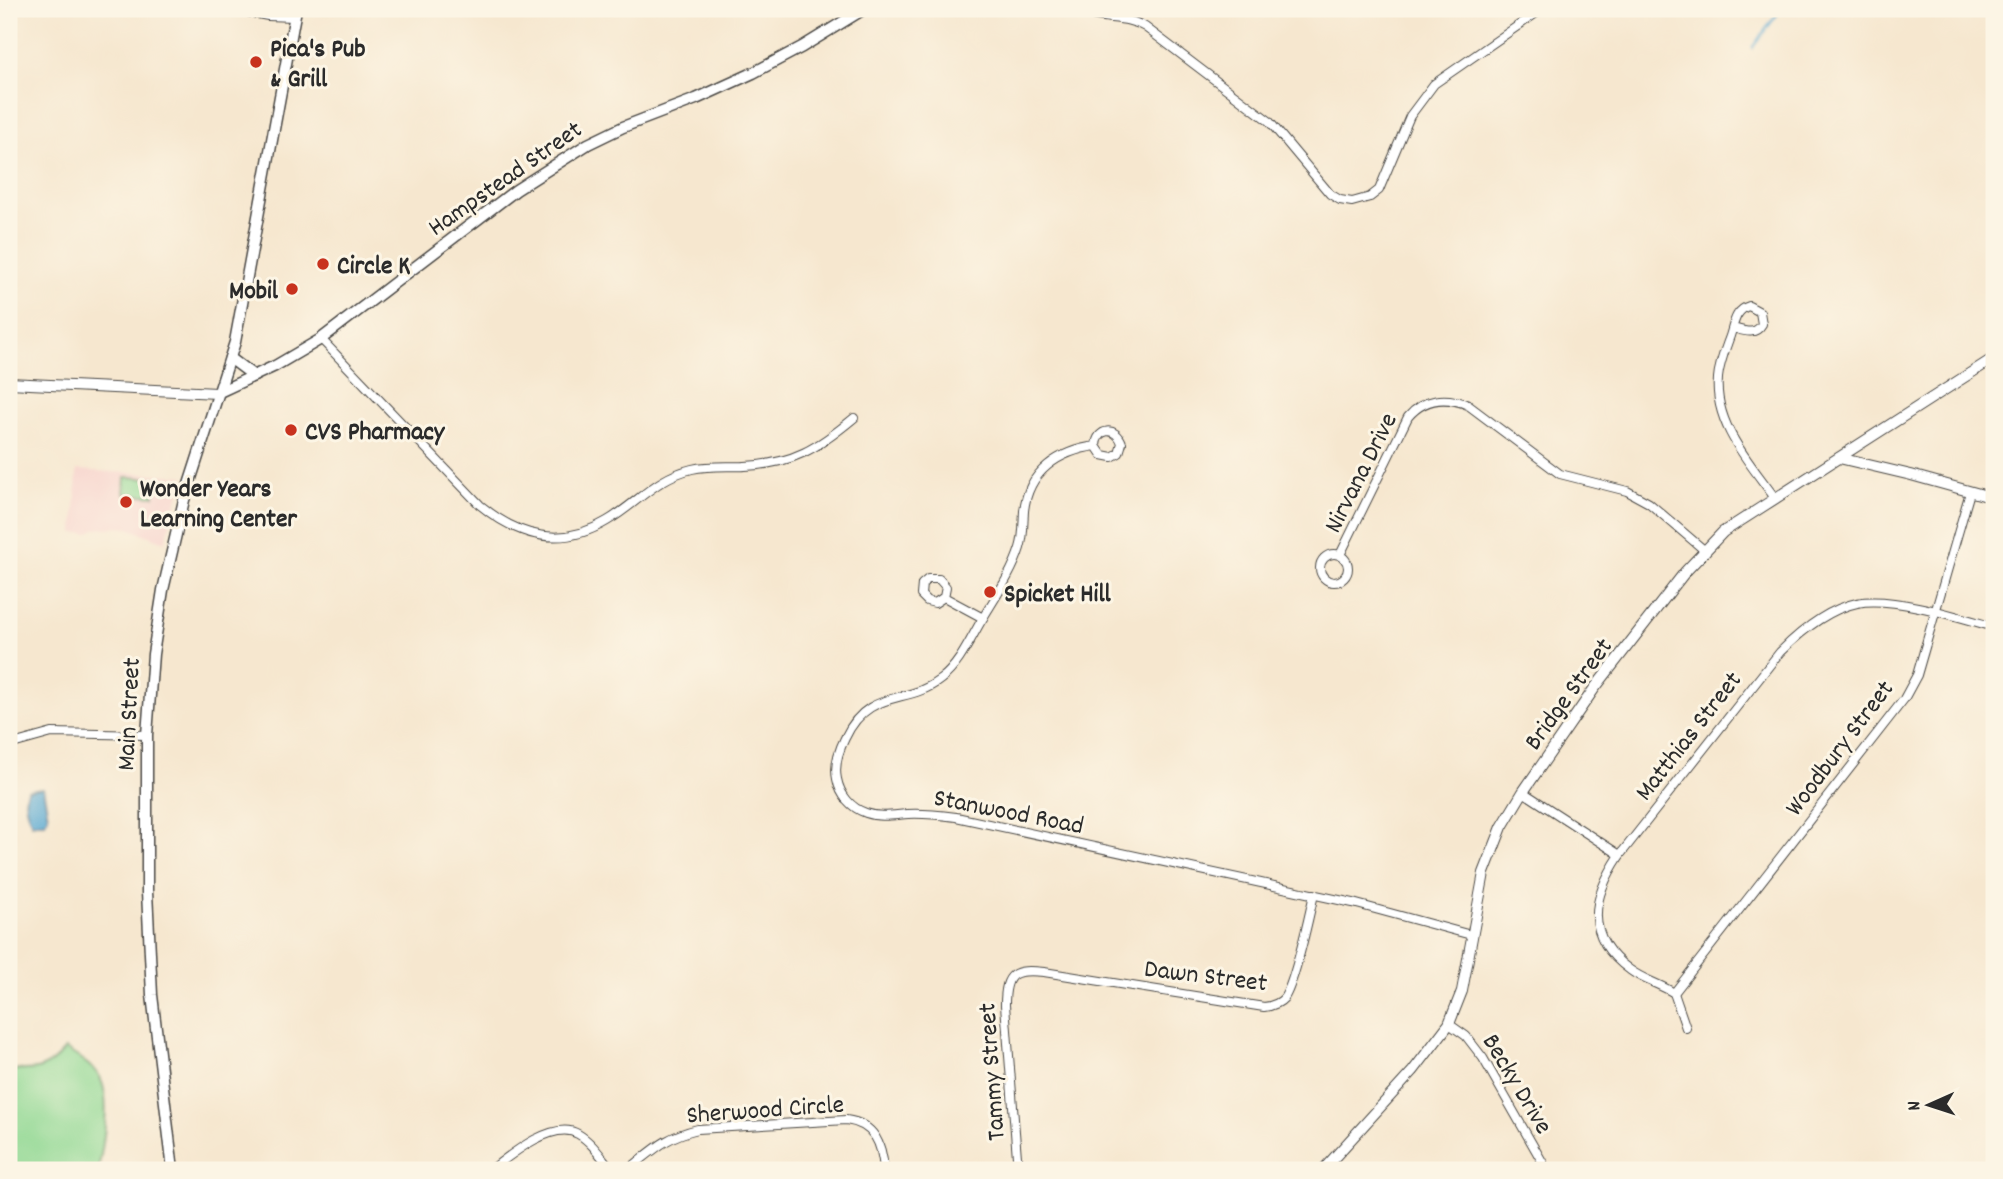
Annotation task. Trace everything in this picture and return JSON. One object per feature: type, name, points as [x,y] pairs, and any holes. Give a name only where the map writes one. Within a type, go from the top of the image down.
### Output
[{"type":"main road","name":"Hampstead Street","points":[[218,393],[321,340],[525,184],[588,144],[753,73],[864,9]]},
{"type":"main road","name":"Main Street","points":[[173,1170],[158,1059],[149,957],[147,735],[153,653],[163,590],[184,500],[230,358],[250,272],[295,13]]},
{"type":"main road","points":[[230,358],[254,376]]},
{"type":"street","points":[[231,9],[268,16],[295,13]]},
{"type":"street","points":[[1077,9],[1090,15],[1128,19],[1145,27],[1269,121],[1330,194],[1340,200],[1352,202],[1370,197],[1379,190],[1410,116],[1434,84],[1542,9]]},
{"type":"street","points":[[1733,328],[1718,376],[1721,411],[1732,436],[1775,498]]},
{"type":"street","points":[[321,340],[480,505],[510,527],[537,535],[559,536],[591,530],[658,482],[692,469],[775,463],[801,455],[826,441],[854,418]]},
{"type":"street","name":"Bridge Street","points":[[1323,1170],[1413,1071],[1449,1024],[1462,991],[1471,935],[1489,856],[1502,827],[1594,689],[1704,550],[1723,532],[1994,358]]},
{"type":"street","points":[[9,383],[218,393]]},
{"type":"street","name":"Nirvana Drive","points":[[1340,555],[1408,417],[1423,404],[1440,399],[1468,405],[1560,474],[1636,495],[1660,511],[1704,550]]},
{"type":"street","name":"Stanwood Road","points":[[1096,446],[1060,456],[1038,474],[1026,502],[1023,537],[1016,559],[958,660],[940,680],[925,689],[879,702],[854,723],[842,744],[836,766],[839,787],[850,804],[867,814],[878,816],[915,814],[956,817],[1314,894],[1407,916],[1471,935]]},
{"type":"street","points":[[1839,458],[1994,498]]},
{"type":"street","name":"Woodbury Street","points":[[1674,993],[1904,699],[1917,675],[1970,492]]},
{"type":"street","points":[[944,597],[983,618]]},
{"type":"street","name":"Matthias Street","points":[[1674,993],[1632,972],[1619,962],[1601,934],[1596,916],[1597,898],[1620,855],[1774,659],[1793,639],[1824,618],[1857,603],[1885,603],[1936,611],[1994,627]]},
{"type":"street","points":[[9,745],[52,733],[74,731],[147,735]]},
{"type":"street","points":[[1523,792],[1620,855]]},
{"type":"street","name":"Dawn Street","points":[[1014,974],[1026,971],[1044,972],[1264,1007],[1274,1006],[1282,1000],[1290,984],[1314,894]]},
{"type":"street","name":"Tammy Street","points":[[1014,974],[1006,986],[1005,1005],[1018,1170]]},
{"type":"street","points":[[1674,993],[1686,1028]]},
{"type":"street","name":"Becky Drive","points":[[1449,1024],[1466,1036],[1483,1058],[1547,1170]]},
{"type":"street","name":"Sherwood Circle","points":[[628,1170],[664,1140],[690,1131],[846,1120],[872,1130],[881,1147],[884,1170]]},
{"type":"street","points":[[491,1170],[530,1143],[562,1129],[581,1135],[612,1170]]},
{"type":"shaded area","name":"Wonder Years Learning Center","points":[[77,470],[184,476],[165,542],[128,528],[114,527],[74,533]]},
{"type":"green space","points":[[125,477],[155,479],[154,496],[124,494]]},
{"type":"green space","points":[[65,1049],[92,1068],[103,1085],[106,1109],[98,1170],[9,1170],[9,1069],[40,1068],[53,1061]]},
{"type":"water","points":[[43,788],[48,816],[45,822],[32,823],[26,807],[26,794],[28,790]]},
{"type":"waterway","points":[[1752,48],[1781,9]]},
{"type":"place","name":"Pica's Pub & Grill","points":[[256,62]]},
{"type":"place","name":"Circle K","points":[[323,264]]},
{"type":"place","name":"Mobil","points":[[292,289]]},
{"type":"place","name":"CVS Pharmacy","points":[[291,430]]},
{"type":"place","name":"Wonder Years Learning Center","points":[[126,502]]},
{"type":"place","name":"Spicket Hill","points":[[990,592]]}]
